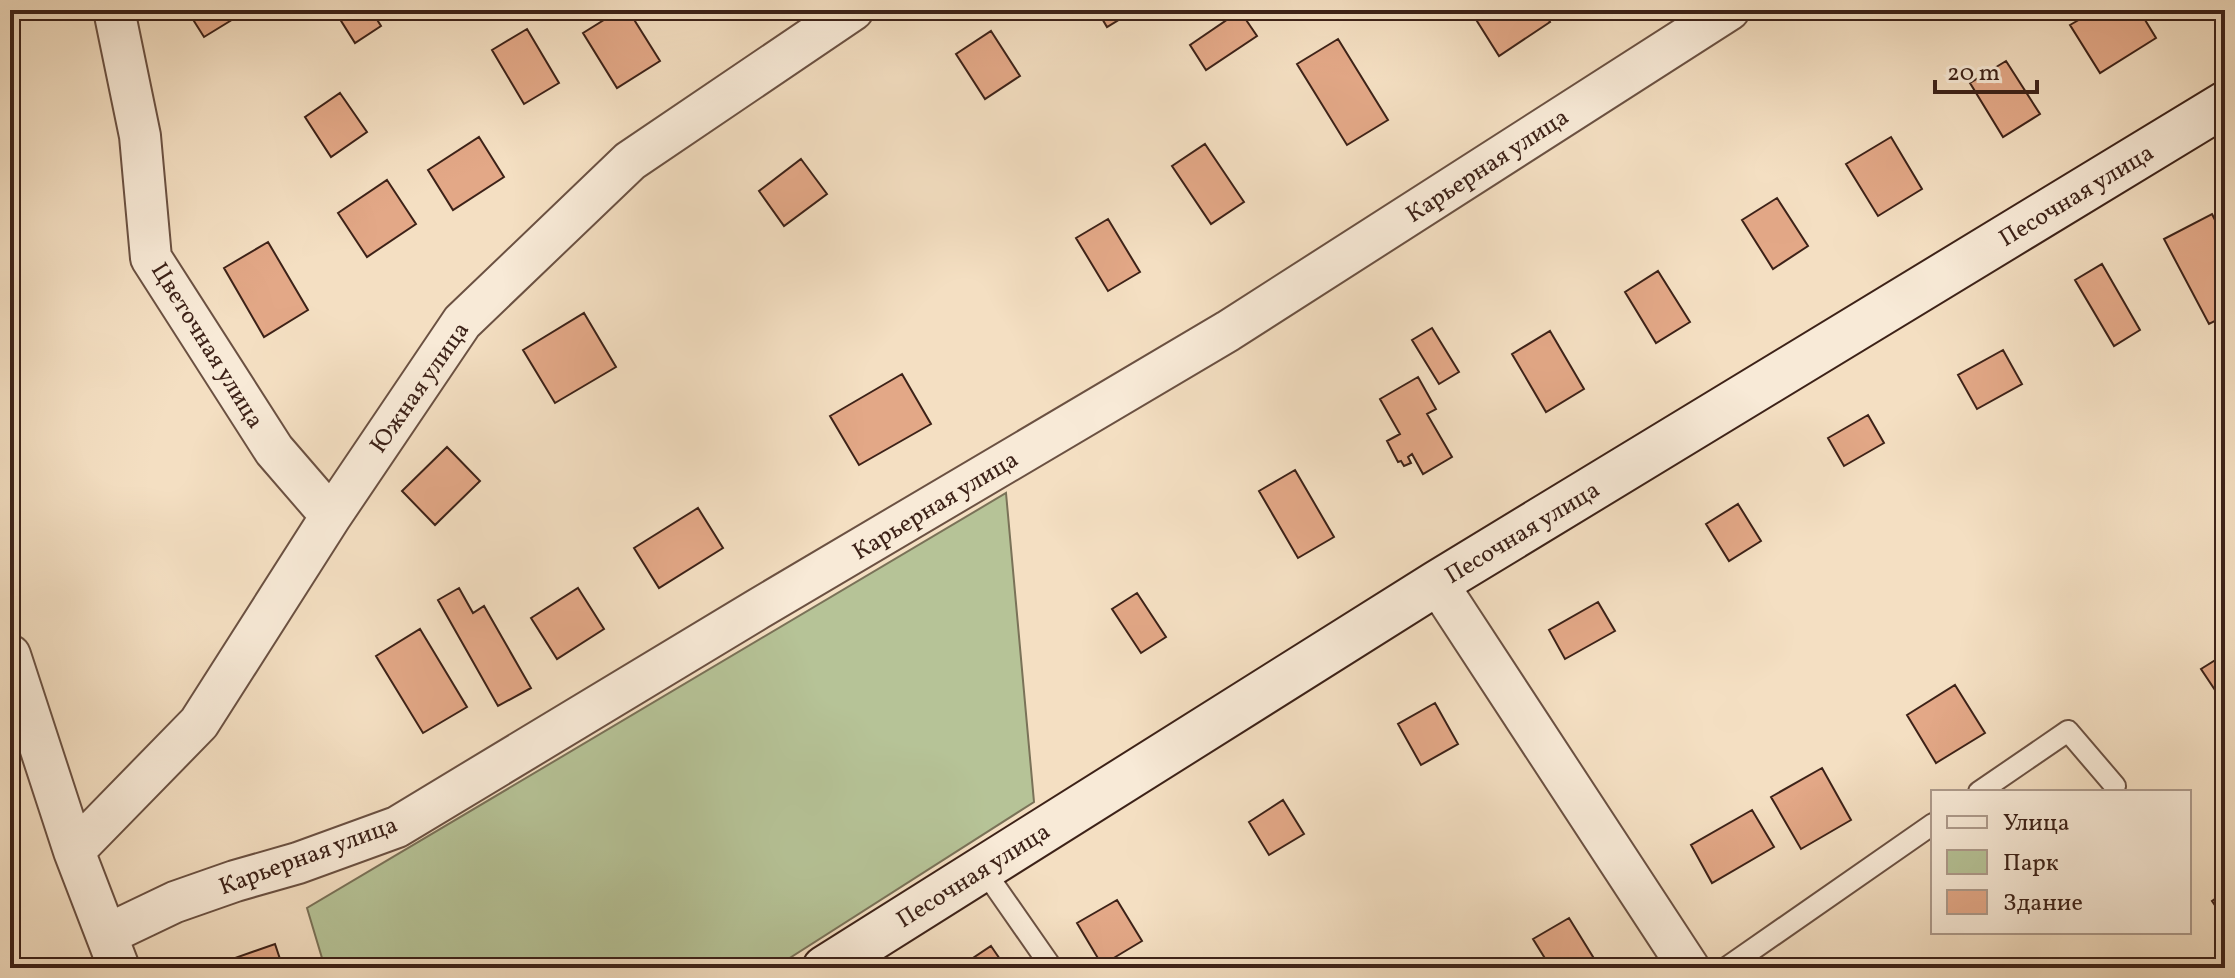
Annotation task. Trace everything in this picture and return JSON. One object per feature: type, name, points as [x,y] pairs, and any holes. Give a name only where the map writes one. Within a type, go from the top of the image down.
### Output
[{"type":"street","name":"Цветочная улица","points":[[114,10],[140,136],[151,258],[274,450],[331,516]]},
{"type":"street","name":"Южная улица","points":[[74,851],[199,723],[331,516],[462,322],[630,161],[853,10]]},
{"type":"street","name":"Карьерная улица","points":[[114,951],[175,902],[298,863],[397,827],[1228,331],[1729,10]]},
{"type":"street","name":"Песочная улица","points":[[825,968],[1437,583],[2225,104]]},
{"type":"street","points":[[1437,583],[1689,968]]},
{"type":"street","points":[[10,655],[74,851],[114,951]]},
{"type":"lane","points":[[1982,790],[2068,731],[2115,786]]},
{"type":"lane","points":[[1726,968],[1931,825]]},
{"type":"lane","points":[[983,869],[1052,968]]},
{"type":"green space","points":[[1006,493],[1034,802],[774,968],[325,968],[307,908]]},
{"type":"building","points":[[187,10],[248,10],[204,37]]},
{"type":"building","points":[[348,10],[371,10],[381,26],[355,43],[338,16]]},
{"type":"building","points":[[620,10],[628,10],[660,61],[617,88],[583,33]]},
{"type":"building","points":[[1097,10],[1135,10],[1107,27]]},
{"type":"building","points":[[1470,10],[1542,10],[1550,22],[1499,56]]},
{"type":"building","points":[[2096,10],[2139,10],[2156,38],[2100,73],[2070,25]]},
{"type":"building","points":[[1240,11],[1257,36],[1206,70],[1190,45]]},
{"type":"building","points":[[527,29],[559,83],[524,104],[492,50]]},
{"type":"building","points":[[991,31],[1020,76],[985,99],[956,54]]},
{"type":"building","points":[[1338,39],[1388,120],[1347,145],[1297,64]]},
{"type":"building","points":[[2006,61],[2040,114],[2003,137],[1970,83]]},
{"type":"building","points":[[340,93],[367,132],[331,157],[305,117]]},
{"type":"building","points":[[479,137],[504,177],[453,210],[428,170]]},
{"type":"building","points":[[1891,137],[1922,189],[1878,216],[1846,164]]},
{"type":"building","points":[[1205,144],[1244,202],[1211,224],[1172,166]]},
{"type":"building","points":[[801,159],[827,194],[784,226],[759,191]]},
{"type":"building","points":[[387,180],[416,224],[367,257],[338,213]]},
{"type":"building","points":[[1777,198],[1808,246],[1773,269],[1742,220]]},
{"type":"building","points":[[2212,214],[2225,240],[2225,316],[2209,324],[2164,239]]},
{"type":"building","points":[[1108,219],[1140,272],[1108,291],[1076,238]]},
{"type":"building","points":[[268,242],[308,310],[264,337],[224,268]]},
{"type":"building","points":[[2102,264],[2140,330],[2114,346],[2075,280]]},
{"type":"building","points":[[1658,271],[1690,322],[1656,343],[1625,292]]},
{"type":"building","points":[[584,313],[616,367],[555,403],[523,350]]},
{"type":"building","points":[[1432,328],[1459,372],[1439,384],[1412,340]]},
{"type":"building","points":[[1550,331],[1584,389],[1546,412],[1512,354]]},
{"type":"building","points":[[2003,350],[2022,384],[1977,409],[1958,375]]},
{"type":"building","points":[[902,374],[931,424],[859,465],[830,416]]},
{"type":"building","points":[[1418,377],[1436,409],[1427,414],[1452,457],[1423,474],[1412,454],[1408,457],[1411,463],[1404,466],[1401,461],[1398,462],[1387,441],[1400,434],[1380,399]]},
{"type":"building","points":[[1868,415],[1884,443],[1844,466],[1828,438]]},
{"type":"building","points":[[447,447],[480,481],[435,525],[402,491]]},
{"type":"building","points":[[1295,470],[1334,537],[1298,558],[1259,491]]},
{"type":"building","points":[[1738,504],[1761,541],[1729,561],[1706,524]]},
{"type":"building","points":[[698,508],[723,548],[659,588],[634,548]]},
{"type":"building","points":[[459,588],[473,613],[484,606],[531,688],[498,706],[438,600]]},
{"type":"building","points":[[578,588],[604,629],[557,659],[531,618]]},
{"type":"building","points":[[1137,593],[1166,637],[1141,653],[1112,609]]},
{"type":"building","points":[[1598,602],[1615,631],[1565,659],[1549,630]]},
{"type":"building","points":[[420,629],[467,707],[423,733],[376,656]]},
{"type":"building","points":[[2225,654],[2225,705],[2201,669]]},
{"type":"building","points":[[1955,685],[1985,733],[1936,763],[1907,715]]},
{"type":"building","points":[[1435,703],[1458,744],[1421,765],[1398,724]]},
{"type":"building","points":[[1822,768],[1851,820],[1801,849],[1771,797]]},
{"type":"building","points":[[1283,800],[1304,834],[1269,855],[1249,822]]},
{"type":"building","points":[[1752,810],[1774,847],[1712,883],[1691,845]]},
{"type":"building","points":[[2225,892],[2225,920],[2212,901]]},
{"type":"building","points":[[1117,900],[1142,941],[1102,965],[1077,923]]},
{"type":"building","points":[[1569,918],[1598,965],[1593,968],[1551,968],[1533,939]]},
{"type":"building","points":[[275,944],[283,968],[235,968],[232,959]]},
{"type":"building","points":[[991,946],[1006,968],[958,968]]}]
